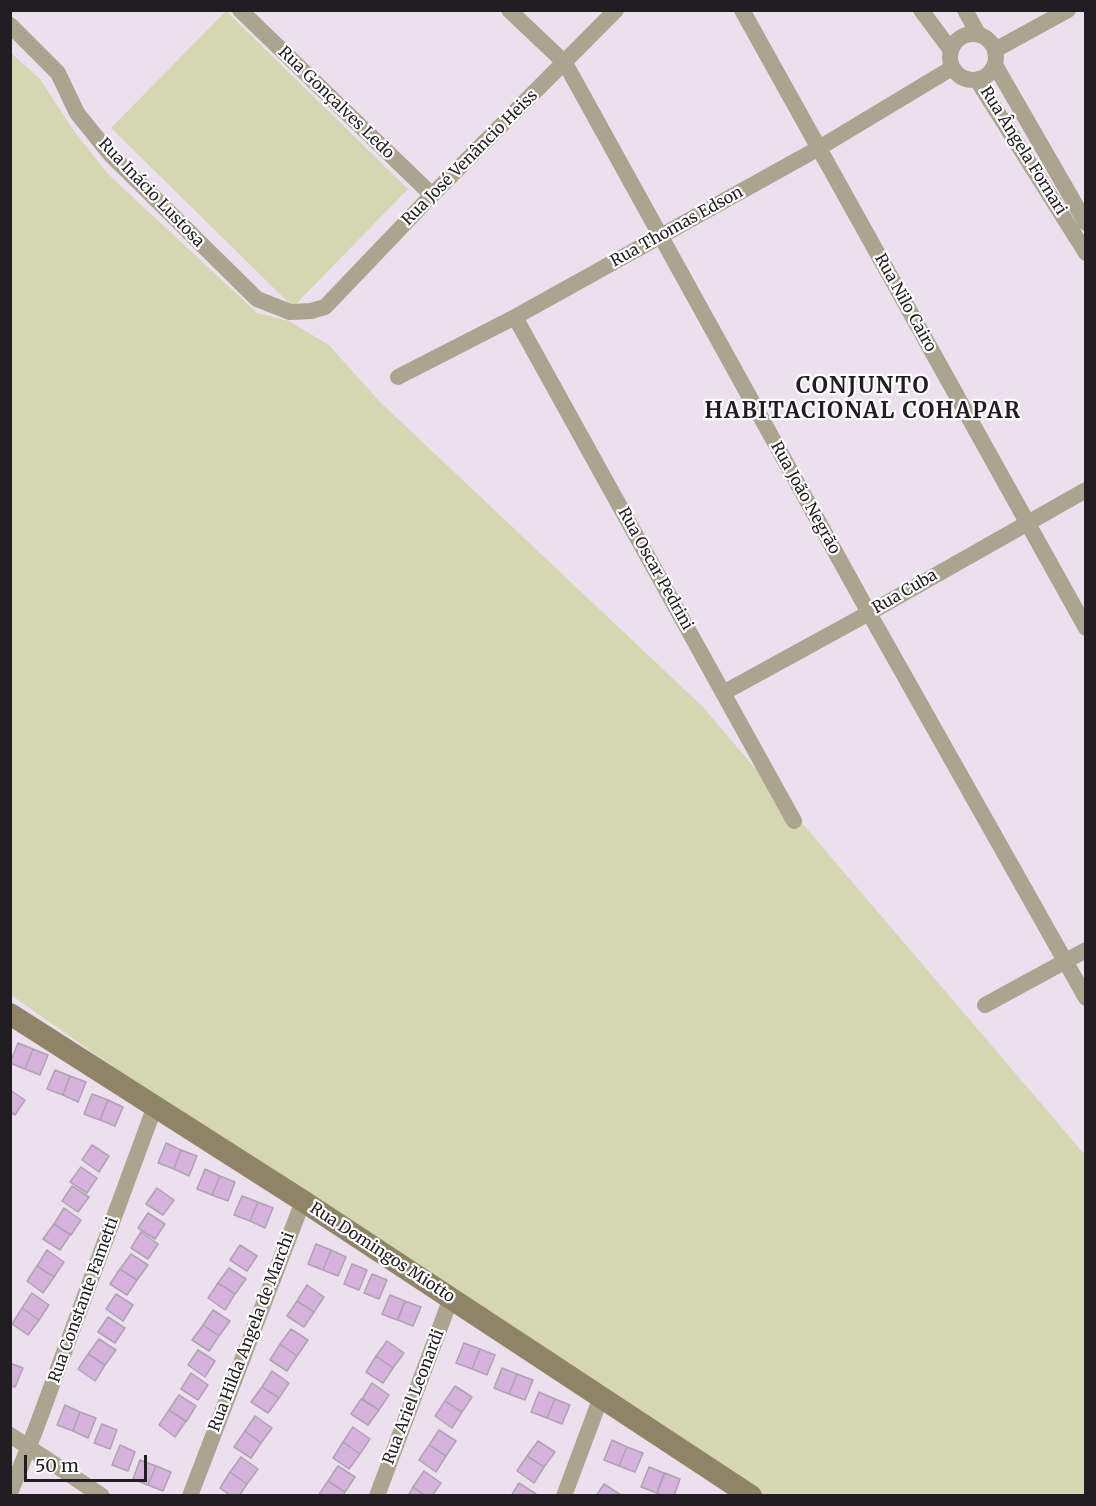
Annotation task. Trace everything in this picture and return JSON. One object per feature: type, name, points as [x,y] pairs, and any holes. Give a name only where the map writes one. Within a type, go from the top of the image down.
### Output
[{"type":"street","name":"Rua Gonçalves Ledo","points":[[240,10],[432,195]]},
{"type":"street","name":"Rua João Negrão","points":[[509,10],[565,63],[869,613],[1086,998]]},
{"type":"street","name":"Rua José Venâncio Heiss","points":[[325,307],[432,195],[616,10]]},
{"type":"street","name":"Rua Nilo Cairo","points":[[742,10],[1086,628]]},
{"type":"street","points":[[921,10],[950,49]]},
{"type":"street","points":[[965,10],[978,34],[991,43],[995,57]]},
{"type":"street","points":[[978,34],[958,38],[950,49],[952,68],[963,79],[978,80],[985,77],[995,57],[1068,10]]},
{"type":"street","name":"Rua Inácio Lustosa","points":[[10,25],[58,73],[77,113],[110,154],[257,299],[290,312],[311,311],[325,307]]},
{"type":"street","name":"Rua Ângela Fornari","points":[[995,57],[1082,226],[1086,253]]},
{"type":"street","name":"Rua Thomas Edson","points":[[398,376],[516,317],[819,148],[952,68]]},
{"type":"street","name":"Rua Ângela Fornari","points":[[978,80],[1082,226]]},
{"type":"street","name":"Rua Oscar Pedrini","points":[[516,317],[794,821]]},
{"type":"street","name":"Rua Cuba","points":[[723,693],[1086,490]]},
{"type":"street","points":[[985,1005],[1086,950]]},
{"type":"street","name":"Rua Domingos Miotto","points":[[10,1014],[451,1298],[751,1496]]},
{"type":"street","name":"Rua Constante Fametti","points":[[10,1493],[155,1106]]},
{"type":"street","name":"Rua Hilda Angela de Marchi","points":[[190,1496],[303,1202]]},
{"type":"street","name":"Rua Ariel Leonardi","points":[[377,1496],[451,1298]]},
{"type":"street","points":[[564,1496],[601,1397]]},
{"type":"street","points":[[10,1435],[102,1496]]},
{"type":"green space","points":[[226,11],[408,189],[293,307],[111,128]]},
{"type":"green space","points":[[11,53],[40,79],[72,128],[107,173],[257,313],[289,321],[329,345],[379,401],[703,707],[1085,1155],[1085,1495],[754,1495],[303,1200],[11,995]]},
{"type":"building","points":[[18,1043],[33,1049],[25,1069],[10,1063]]},
{"type":"building","points":[[33,1049],[48,1055],[40,1075],[25,1069]]},
{"type":"building","points":[[55,1070],[70,1076],[63,1095],[47,1089]]},
{"type":"building","points":[[70,1076],[86,1082],[78,1102],[63,1095]]},
{"type":"building","points":[[10,1090],[25,1100],[15,1115],[10,1112]]},
{"type":"building","points":[[92,1094],[108,1100],[100,1120],[84,1114]]},
{"type":"building","points":[[108,1100],[123,1107],[115,1126],[100,1120]]},
{"type":"building","points":[[166,1143],[181,1150],[174,1169],[158,1163]]},
{"type":"building","points":[[92,1145],[109,1156],[99,1172],[82,1160]]},
{"type":"building","points":[[181,1150],[197,1156],[189,1176],[174,1169]]},
{"type":"building","points":[[81,1167],[97,1178],[87,1193],[70,1182]]},
{"type":"building","points":[[205,1169],[220,1176],[212,1195],[197,1189]]},
{"type":"building","points":[[220,1176],[235,1182],[228,1201],[212,1195]]},
{"type":"building","points":[[72,1186],[89,1197],[78,1212],[62,1201]]},
{"type":"building","points":[[157,1188],[174,1200],[163,1215],[146,1204]]},
{"type":"building","points":[[242,1196],[258,1202],[250,1221],[234,1215]]},
{"type":"building","points":[[258,1202],[273,1208],[265,1228],[250,1221]]},
{"type":"building","points":[[64,1208],[81,1220],[71,1235],[54,1224]]},
{"type":"building","points":[[148,1213],[165,1224],[155,1239],[138,1228]]},
{"type":"building","points":[[54,1224],[70,1235],[60,1250],[43,1239]]},
{"type":"building","points":[[141,1232],[158,1244],[148,1259],[131,1248]]},
{"type":"building","points":[[316,1244],[331,1250],[323,1270],[308,1264]]},
{"type":"building","points":[[240,1245],[257,1256],[247,1271],[230,1260]]},
{"type":"building","points":[[47,1250],[64,1262],[54,1277],[37,1266]]},
{"type":"building","points":[[331,1250],[346,1257],[338,1276],[323,1270]]},
{"type":"building","points":[[131,1254],[148,1265],[137,1280],[120,1269]]},
{"type":"building","points":[[352,1264],[367,1270],[359,1290],[344,1284]]},
{"type":"building","points":[[37,1266],[54,1277],[43,1293],[27,1281]]},
{"type":"building","points":[[229,1268],[246,1279],[235,1294],[218,1283]]},
{"type":"building","points":[[120,1269],[137,1280],[127,1295],[110,1284]]},
{"type":"building","points":[[372,1274],[387,1280],[379,1299],[364,1293]]},
{"type":"building","points":[[218,1283],[235,1294],[225,1310],[208,1298]]},
{"type":"building","points":[[307,1285],[324,1297],[314,1312],[297,1301]]},
{"type":"building","points":[[32,1293],[49,1305],[39,1320],[22,1308]]},
{"type":"building","points":[[116,1294],[133,1305],[123,1321],[106,1309]]},
{"type":"building","points":[[390,1295],[405,1301],[397,1320],[382,1314]]},
{"type":"building","points":[[297,1301],[314,1312],[304,1327],[287,1316]]},
{"type":"building","points":[[405,1301],[421,1307],[413,1326],[398,1320]]},
{"type":"building","points":[[22,1308],[39,1320],[28,1335],[12,1324]]},
{"type":"building","points":[[213,1310],[230,1321],[219,1336],[203,1325]]},
{"type":"building","points":[[108,1317],[125,1328],[115,1343],[98,1332]]},
{"type":"building","points":[[203,1325],[219,1336],[209,1351],[192,1340]]},
{"type":"building","points":[[291,1329],[308,1340],[297,1356],[280,1344]]},
{"type":"building","points":[[99,1339],[116,1350],[105,1365],[88,1354]]},
{"type":"building","points":[[387,1341],[404,1353],[393,1368],[376,1356]]},
{"type":"building","points":[[464,1343],[480,1349],[472,1369],[456,1363]]},
{"type":"building","points":[[280,1344],[297,1356],[287,1371],[270,1360]]},
{"type":"building","points":[[480,1349],[495,1355],[487,1375],[472,1369]]},
{"type":"building","points":[[198,1350],[215,1361],[205,1377],[188,1365]]},
{"type":"building","points":[[88,1354],[105,1365],[95,1381],[78,1369]]},
{"type":"building","points":[[376,1356],[393,1368],[383,1383],[366,1372]]},
{"type":"building","points":[[10,1363],[23,1368],[15,1387],[10,1386]]},
{"type":"building","points":[[502,1368],[517,1374],[509,1394],[494,1388]]},
{"type":"building","points":[[272,1371],[289,1383],[279,1398],[262,1387]]},
{"type":"building","points":[[191,1373],[208,1385],[198,1400],[181,1389]]},
{"type":"building","points":[[517,1374],[533,1380],[525,1400],[509,1394]]},
{"type":"building","points":[[372,1383],[389,1395],[379,1410],[362,1399]]},
{"type":"building","points":[[455,1386],[472,1397],[462,1412],[445,1401]]},
{"type":"building","points":[[262,1387],[279,1398],[268,1413],[251,1402]]},
{"type":"building","points":[[539,1392],[555,1399],[547,1418],[531,1412]]},
{"type":"building","points":[[179,1395],[196,1406],[186,1422],[169,1410]]},
{"type":"building","points":[[361,1399],[379,1410],[368,1425],[351,1414]]},
{"type":"building","points":[[555,1399],[570,1405],[562,1424],[547,1418]]},
{"type":"building","points":[[445,1401],[462,1412],[452,1428],[435,1416]]},
{"type":"building","points":[[65,1405],[80,1412],[73,1431],[57,1425]]},
{"type":"building","points":[[169,1410],[186,1421],[175,1437],[159,1425]]},
{"type":"building","points":[[80,1412],[96,1418],[88,1438],[73,1431]]},
{"type":"building","points":[[255,1416],[272,1428],[261,1443],[245,1431]]},
{"type":"building","points":[[102,1424],[117,1430],[110,1449],[94,1443]]},
{"type":"building","points":[[353,1427],[370,1439],[360,1454],[343,1442]]},
{"type":"building","points":[[439,1430],[456,1441],[446,1456],[429,1445]]},
{"type":"building","points":[[245,1431],[261,1443],[251,1458],[234,1447]]},
{"type":"building","points":[[612,1440],[627,1447],[619,1466],[604,1460]]},
{"type":"building","points":[[538,1441],[555,1452],[544,1467],[527,1456]]},
{"type":"building","points":[[343,1442],[360,1454],[349,1469],[333,1458]]},
{"type":"building","points":[[120,1445],[135,1452],[128,1471],[112,1465]]},
{"type":"building","points":[[429,1445],[446,1456],[436,1472],[419,1460]]},
{"type":"building","points":[[627,1447],[643,1453],[635,1472],[619,1466]]},
{"type":"building","points":[[527,1456],[544,1467],[534,1483],[517,1471]]},
{"type":"building","points":[[241,1457],[258,1469],[247,1484],[230,1472]]},
{"type":"building","points":[[140,1460],[156,1466],[148,1485],[133,1479]]},
{"type":"building","points":[[156,1466],[171,1472],[163,1491],[148,1485]]},
{"type":"building","points":[[338,1466],[355,1477],[345,1492],[328,1481]]},
{"type":"building","points":[[649,1467],[664,1473],[657,1493],[641,1487]]},
{"type":"building","points":[[424,1471],[441,1483],[432,1496],[426,1496],[413,1487]]},
{"type":"building","points":[[230,1472],[247,1484],[239,1496],[231,1496],[220,1488]]},
{"type":"building","points":[[665,1473],[680,1479],[674,1496],[657,1493]]},
{"type":"building","points":[[328,1481],[345,1492],[343,1496],[318,1496]]},
{"type":"building","points":[[519,1483],[536,1494],[535,1496],[511,1496]]},
{"type":"building","points":[[604,1484],[621,1495],[621,1496],[596,1496]]},
{"type":"building","points":[[413,1487],[426,1496],[408,1496]]},
{"type":"district","name":"CONJUNTO HABITACIONAL COHAPAR","points":[[863,400]]}]
